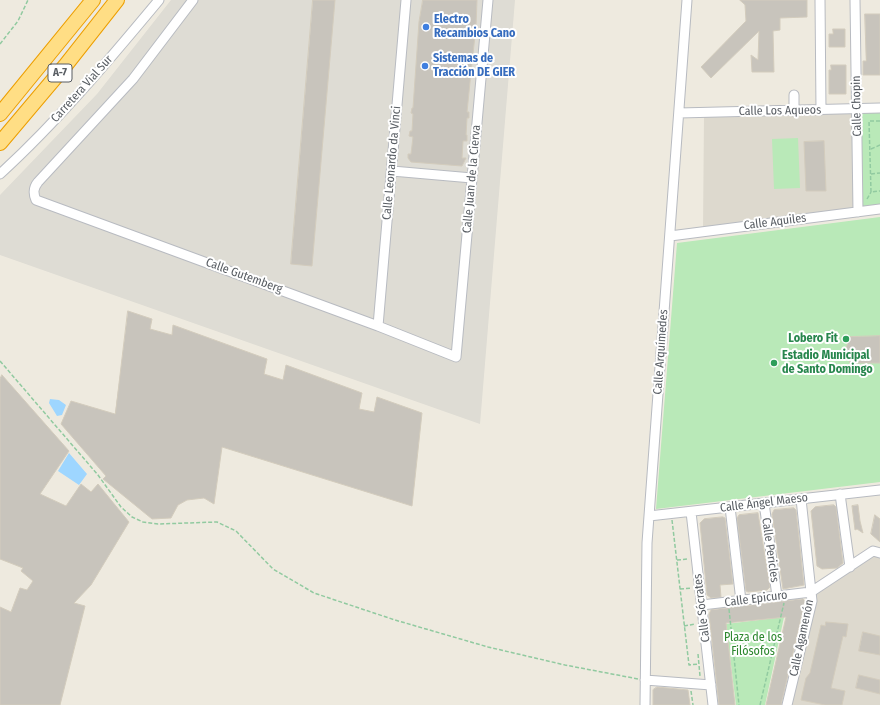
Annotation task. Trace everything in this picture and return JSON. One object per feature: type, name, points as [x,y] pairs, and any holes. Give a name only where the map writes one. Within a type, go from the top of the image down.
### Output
[{"type":"highway","name":"A-7","points":[[0,114],[93,0]]},
{"type":"highway","name":"A-7","points":[[0,143],[65,66],[117,0]]},
{"type":"street","name":"Carretera Vial Sur","points":[[0,174],[26,150],[102,67],[159,0]]},
{"type":"street","name":"Calle Gutemberg","points":[[193,0],[133,79],[34,187],[36,200],[378,326],[456,357]]},
{"type":"street","name":"Calle Leonardo da Vinci","points":[[378,326],[406,0]]},
{"type":"street","name":"Calle Juan de la Cierva","points":[[456,357],[488,0]]},
{"type":"street","name":"Calle Arquímedes","points":[[645,705],[646,543],[687,0]]},
{"type":"street","points":[[820,0],[821,110]]},
{"type":"street","name":"Calle Chopin","points":[[856,0],[858,212]]},
{"type":"street","points":[[794,95],[794,111]]},
{"type":"street","name":"Calle Los Aqueos","points":[[679,113],[880,108]]},
{"type":"street","points":[[392,171],[472,178]]},
{"type":"street","name":"Calle Aquiles","points":[[670,236],[880,209]]},
{"type":"street","name":"Calle Ángel Maeso","points":[[649,516],[880,490]]},
{"type":"street","points":[[840,494],[850,567]]},
{"type":"street","name":"Calle Agamenón","points":[[787,705],[812,601],[801,499]]},
{"type":"street","name":"Calle Pericles","points":[[764,503],[781,596]]},
{"type":"street","points":[[730,507],[741,601]]},
{"type":"street","name":"Calle Sócrates","points":[[691,512],[713,705]]},
{"type":"street","points":[[811,592],[873,551],[880,553]]},
{"type":"street","name":"Calle Epicuro","points":[[702,605],[811,592]]},
{"type":"street","points":[[645,680],[711,685]]},
{"type":"path","points":[[0,44],[18,21],[28,0]]},
{"type":"path","points":[[880,121],[869,121],[871,149],[871,192],[880,191]]},
{"type":"path","points":[[871,149],[880,145]]},
{"type":"path","points":[[871,174],[880,173]]},
{"type":"path","points":[[0,362],[98,475],[121,507],[132,517],[143,522],[158,524],[217,522],[236,531],[273,569],[314,593],[395,620],[488,647],[565,665],[645,680]]},
{"type":"path","points":[[671,514],[689,665],[699,664]]},
{"type":"path","points":[[677,560],[696,558]]},
{"type":"path","points":[[680,589],[700,587]]},
{"type":"path","points":[[760,705],[781,596]]},
{"type":"path","points":[[728,602],[739,705]]},
{"type":"path","points":[[684,626],[695,624]]},
{"type":"path","points":[[690,683],[693,705]]},
{"type":"shaded area","points":[[171,0],[515,0],[480,424],[0,255],[0,195],[97,94]]},
{"type":"shaded area","points":[[857,109],[858,212],[703,232],[704,113]]},
{"type":"shaded area","points":[[873,551],[880,553],[880,705],[787,705],[811,592]]},
{"type":"green space","points":[[880,112],[880,204],[861,207],[861,113]]},
{"type":"green space","points":[[798,138],[800,188],[774,189],[772,139]]},
{"type":"green space","name":"Estadio Municipal de Santo Domingo","points":[[880,217],[880,482],[656,509],[677,243]]},
{"type":"green space","name":"Plaza de los Filósofos","points":[[784,617],[765,705],[736,705],[726,624]]},
{"type":"water","points":[[50,399],[59,400],[66,405],[62,415],[57,416],[49,403]]},
{"type":"water","points":[[69,453],[87,474],[79,485],[58,471]]},
{"type":"building","points":[[313,0],[335,0],[312,266],[291,264]]},
{"type":"building","points":[[423,0],[477,0],[476,26],[467,112],[469,112],[469,118],[467,118],[467,141],[463,141],[462,158],[466,158],[462,166],[411,162],[408,158],[408,154],[411,154],[413,137],[409,136],[410,131],[412,131],[413,114],[411,113],[413,108],[419,22]]},
{"type":"building","points":[[740,0],[807,0],[807,17],[780,18],[780,30],[773,31],[774,72],[752,72],[751,55],[758,60],[759,31],[711,78],[701,67],[746,21],[745,5]]},
{"type":"building","points":[[865,14],[880,14],[880,75],[863,75],[863,61],[866,61]]},
{"type":"building","points":[[833,29],[845,29],[845,47],[829,47],[829,34],[833,34]]},
{"type":"building","points":[[831,65],[846,65],[846,94],[829,94],[829,70],[831,70]]},
{"type":"building","points":[[824,141],[826,191],[806,191],[804,142]]},
{"type":"building","points":[[128,311],[152,319],[150,329],[172,335],[173,325],[267,359],[264,374],[283,380],[286,365],[362,393],[359,409],[374,412],[377,397],[422,413],[412,506],[222,447],[214,504],[204,498],[187,500],[178,505],[171,518],[152,519],[103,479],[106,476],[61,424],[71,401],[115,414]]},
{"type":"building","points":[[880,336],[880,363],[850,363],[846,354],[846,348],[850,337]]},
{"type":"building","points":[[2,375],[69,451],[40,494],[66,506],[81,484],[91,492],[98,484],[129,522],[91,585],[74,603],[85,606],[60,705],[0,705],[0,607],[11,612],[20,588],[27,590],[33,581],[21,571],[23,568],[0,559],[0,379]]},
{"type":"building","points":[[834,505],[836,507],[843,563],[837,568],[822,569],[817,566],[811,511],[815,507]]},
{"type":"building","points":[[858,505],[863,533],[857,529],[855,530],[852,506]]},
{"type":"building","points":[[794,508],[796,510],[804,585],[783,589],[772,514],[774,510]]},
{"type":"building","points":[[758,513],[770,587],[767,590],[748,592],[746,591],[737,518],[739,515]]},
{"type":"building","points":[[875,515],[880,519],[880,542],[871,534]]},
{"type":"building","points":[[725,518],[733,584],[720,585],[721,597],[711,598],[707,595],[700,523],[704,519]]},
{"type":"building","points":[[803,599],[805,601],[781,705],[766,705],[786,617],[726,623],[735,705],[719,705],[709,614],[711,610]]},
{"type":"building","points":[[826,622],[848,624],[846,637],[843,636],[831,688],[845,691],[842,705],[825,705],[801,700],[806,678],[810,673],[821,625],[825,626]]},
{"type":"building","points":[[863,632],[880,636],[880,655],[859,651]]},
{"type":"building","points":[[859,675],[880,680],[880,694],[856,688]]},
{"type":"building","points":[[657,687],[688,690],[690,705],[653,705],[653,690]]},
{"type":"place","name":"Electro Recambios Cano","points":[[426,27]]},
{"type":"place","name":"Sistemas de Tracción DE GIER","points":[[425,66]]},
{"type":"place","name":"Lobero Fit","points":[[846,339]]},
{"type":"place","name":"Estadio Municipal de Santo Domingo","points":[[774,363]]}]
